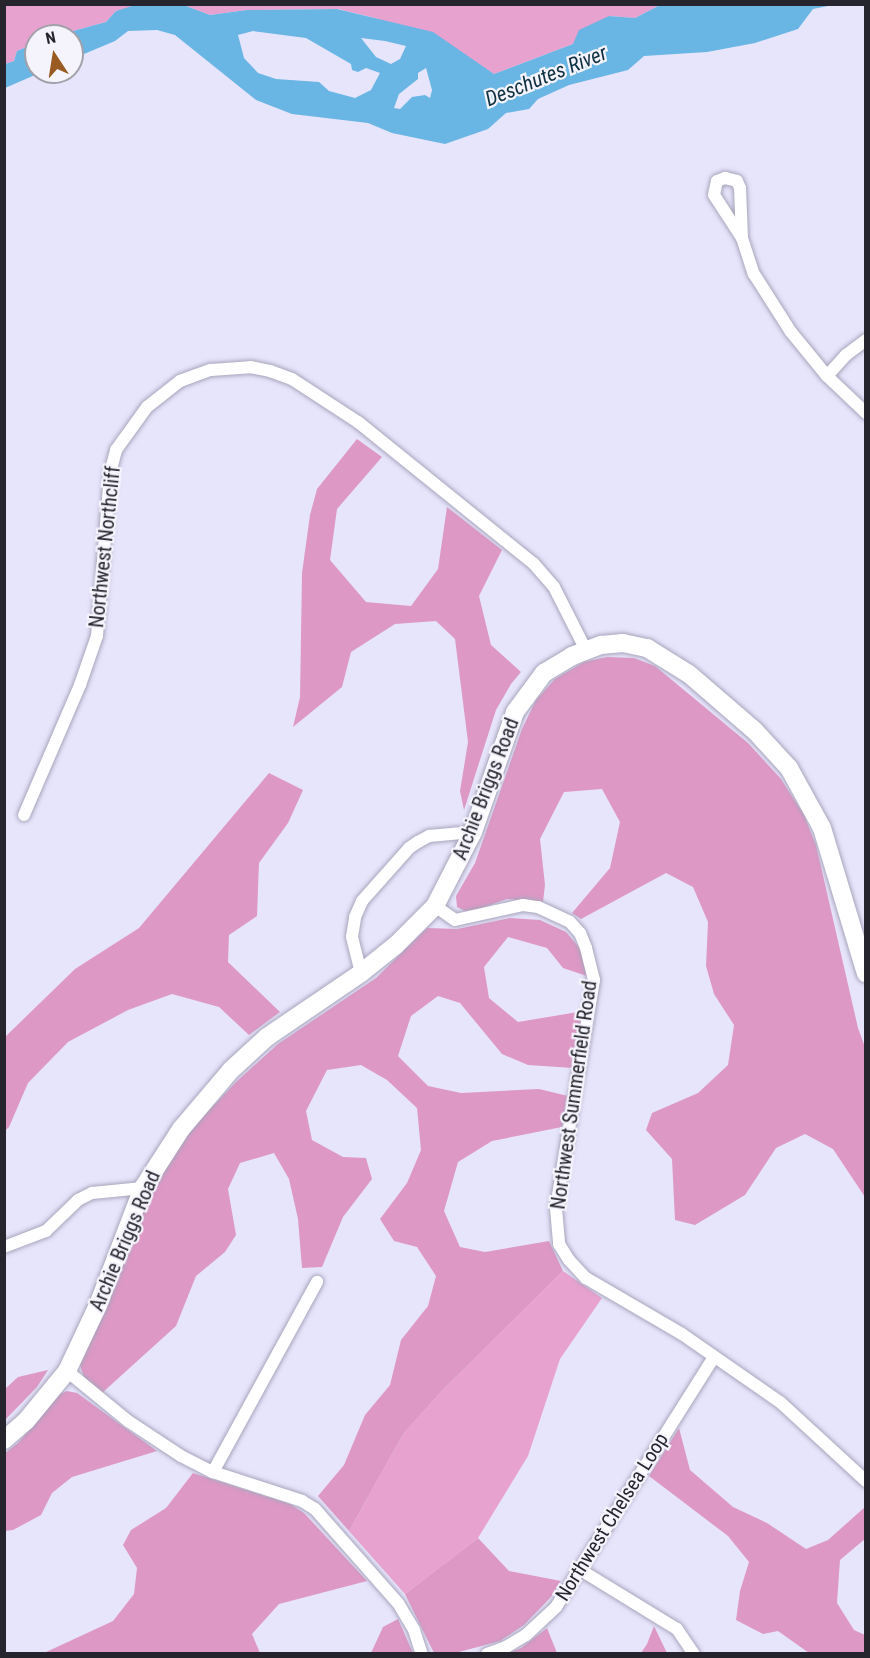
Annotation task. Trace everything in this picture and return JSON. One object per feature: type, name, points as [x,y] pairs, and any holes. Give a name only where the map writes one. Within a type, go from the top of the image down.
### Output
[{"type":"street","points":[[742,238],[760,284],[790,332],[827,376],[866,413]]},
{"type":"street","points":[[827,376],[846,355],[866,340]]},
{"type":"street","name":"Northwest Northcliff","points":[[24,815],[80,685],[97,636],[110,473],[116,450],[147,407],[180,381],[211,370],[250,367],[270,371],[292,379],[358,422],[534,564],[554,587],[586,650]]},
{"type":"street","name":"Archie Briggs Road","points":[[4,1440],[32,1414],[67,1371],[98,1305],[143,1188],[181,1129],[231,1070],[267,1037],[361,974],[396,945],[435,906],[473,832],[508,729],[521,701],[544,673],[586,650],[601,645],[623,643],[647,648],[668,658],[755,731],[789,768],[822,828],[866,974]]},
{"type":"street","points":[[361,974],[352,937],[355,917],[362,901],[409,848],[418,842],[429,836],[473,832]]},
{"type":"street","name":"Northwest Summerfield Road","points":[[435,906],[455,920],[523,905],[538,907],[570,922],[580,933],[592,963],[594,980],[556,1208],[560,1244],[569,1260],[586,1278],[682,1334],[780,1402],[866,1481]]},
{"type":"street","points":[[4,1247],[46,1231],[55,1225],[78,1200],[92,1193],[143,1188]]},
{"type":"street","points":[[213,1472],[317,1282]]},
{"type":"street","name":"Northwest Chelsea Loop","points":[[487,1653],[526,1635],[556,1607],[714,1357]]},
{"type":"street","points":[[67,1371],[128,1421],[181,1456],[213,1472],[302,1501],[315,1509],[398,1603],[414,1630],[422,1653]]},
{"type":"street","points":[[579,1569],[677,1629],[694,1653]]},
{"type":"shaded area","points":[[5,5],[139,5],[116,11],[106,22],[84,28],[84,24],[24,24],[24,48],[17,51],[14,61],[5,64]]},
{"type":"shaded area","points":[[169,5],[660,5],[635,18],[609,16],[573,44],[494,74],[463,54],[375,18],[338,9],[247,10],[210,15],[186,6]]},
{"type":"shaded area","points":[[357,439],[382,457],[337,509],[330,560],[366,602],[411,606],[438,569],[447,507],[502,550],[479,596],[491,645],[521,672],[496,710],[464,810],[460,791],[468,742],[455,639],[436,621],[395,624],[351,652],[342,687],[293,727],[300,697],[302,573],[310,515],[317,489]]},
{"type":"shaded area","points":[[607,657],[634,658],[655,666],[748,743],[781,779],[804,815],[816,845],[858,1028],[865,1047],[865,1197],[833,1149],[805,1134],[776,1148],[745,1195],[695,1225],[675,1220],[672,1159],[646,1130],[652,1113],[698,1093],[728,1065],[734,1025],[714,994],[706,966],[708,922],[693,887],[666,873],[581,919],[572,913],[610,868],[620,822],[602,789],[564,792],[540,839],[545,885],[543,902],[507,899],[479,909],[465,911],[457,907],[456,896],[475,863],[522,729],[536,700],[555,679],[584,662]]},
{"type":"shaded area","points":[[269,773],[303,790],[288,823],[259,863],[257,916],[229,935],[228,962],[280,1012],[249,1035],[219,1007],[172,994],[128,1010],[68,1042],[28,1083],[9,1127],[5,1131],[5,1037],[75,969],[139,928]]},
{"type":"shaded area","points":[[510,918],[540,920],[566,932],[578,946],[587,965],[587,976],[563,968],[547,948],[508,937],[484,967],[489,998],[518,1022],[584,1011],[573,1068],[528,1065],[502,1054],[460,1003],[438,996],[411,1016],[398,1056],[428,1086],[461,1093],[539,1089],[568,1096],[562,1127],[492,1141],[458,1162],[444,1211],[460,1247],[485,1252],[549,1241],[563,1271],[440,1393],[404,1433],[349,1531],[318,1496],[344,1465],[365,1415],[390,1385],[401,1340],[428,1306],[436,1276],[417,1247],[394,1241],[380,1219],[407,1183],[421,1150],[417,1108],[387,1080],[361,1065],[327,1070],[306,1111],[312,1140],[343,1157],[366,1158],[372,1179],[343,1217],[322,1267],[302,1268],[298,1219],[289,1179],[274,1153],[240,1163],[228,1189],[236,1235],[225,1252],[196,1276],[176,1326],[102,1393],[85,1381],[80,1365],[137,1222],[157,1180],[194,1126],[237,1081],[278,1044],[376,978],[427,928],[457,929]]},
{"type":"shaded area","points":[[563,1271],[602,1298],[560,1359],[528,1456],[478,1538],[405,1594],[349,1531],[404,1433],[440,1393]]},
{"type":"shaded area","points":[[48,1370],[37,1387],[5,1420],[5,1389],[18,1377]]},
{"type":"shaded area","points":[[67,1391],[77,1393],[157,1451],[72,1477],[52,1493],[41,1515],[13,1530],[5,1531],[4,1454],[18,1443],[60,1394]]},
{"type":"shaded area","points":[[679,1428],[690,1470],[733,1507],[767,1523],[806,1549],[828,1540],[865,1507],[865,1539],[840,1560],[837,1603],[854,1630],[865,1635],[865,1653],[809,1653],[778,1631],[763,1634],[736,1620],[740,1591],[749,1562],[728,1536],[649,1476]]},
{"type":"shaded area","points":[[193,1473],[290,1504],[304,1513],[367,1581],[279,1604],[252,1634],[260,1653],[44,1653],[113,1621],[134,1594],[137,1568],[123,1545],[131,1530],[166,1508]]},
{"type":"shaded area","points":[[478,1538],[509,1571],[561,1581],[551,1597],[524,1625],[500,1641],[459,1652],[434,1653],[405,1594]]},
{"type":"shaded area","points":[[398,1619],[413,1653],[371,1653],[383,1627]]},
{"type":"shaded area","points":[[654,1626],[667,1653],[641,1653],[647,1644]]},
{"type":"shaded area","points":[[547,1628],[557,1653],[509,1653],[521,1648]]},
{"type":"water","name":"Deschutes River","points":[[169,4],[186,6],[210,15],[247,10],[337,9],[433,32],[494,74],[573,44],[579,30],[609,16],[635,18],[660,5],[833,5],[813,9],[798,29],[755,43],[707,52],[644,56],[628,70],[569,85],[538,99],[529,109],[506,113],[488,129],[445,144],[392,133],[368,123],[292,114],[256,100],[175,35],[157,30],[128,31],[115,41],[84,54],[84,28],[106,22],[116,11],[132,6]],"holes":[[[253,31],[306,38],[351,64],[352,70],[358,72],[366,68],[380,73],[371,90],[355,98],[329,91],[319,82],[276,79],[258,73],[244,58],[238,35]],[[361,38],[406,46],[400,59],[391,64],[376,57]],[[426,68],[432,90],[430,98],[425,95],[412,97],[400,109],[394,108],[399,94],[418,79],[418,73]]]},
{"type":"water","points":[[24,48],[24,80],[5,88],[5,64],[14,61],[17,51]]}]
